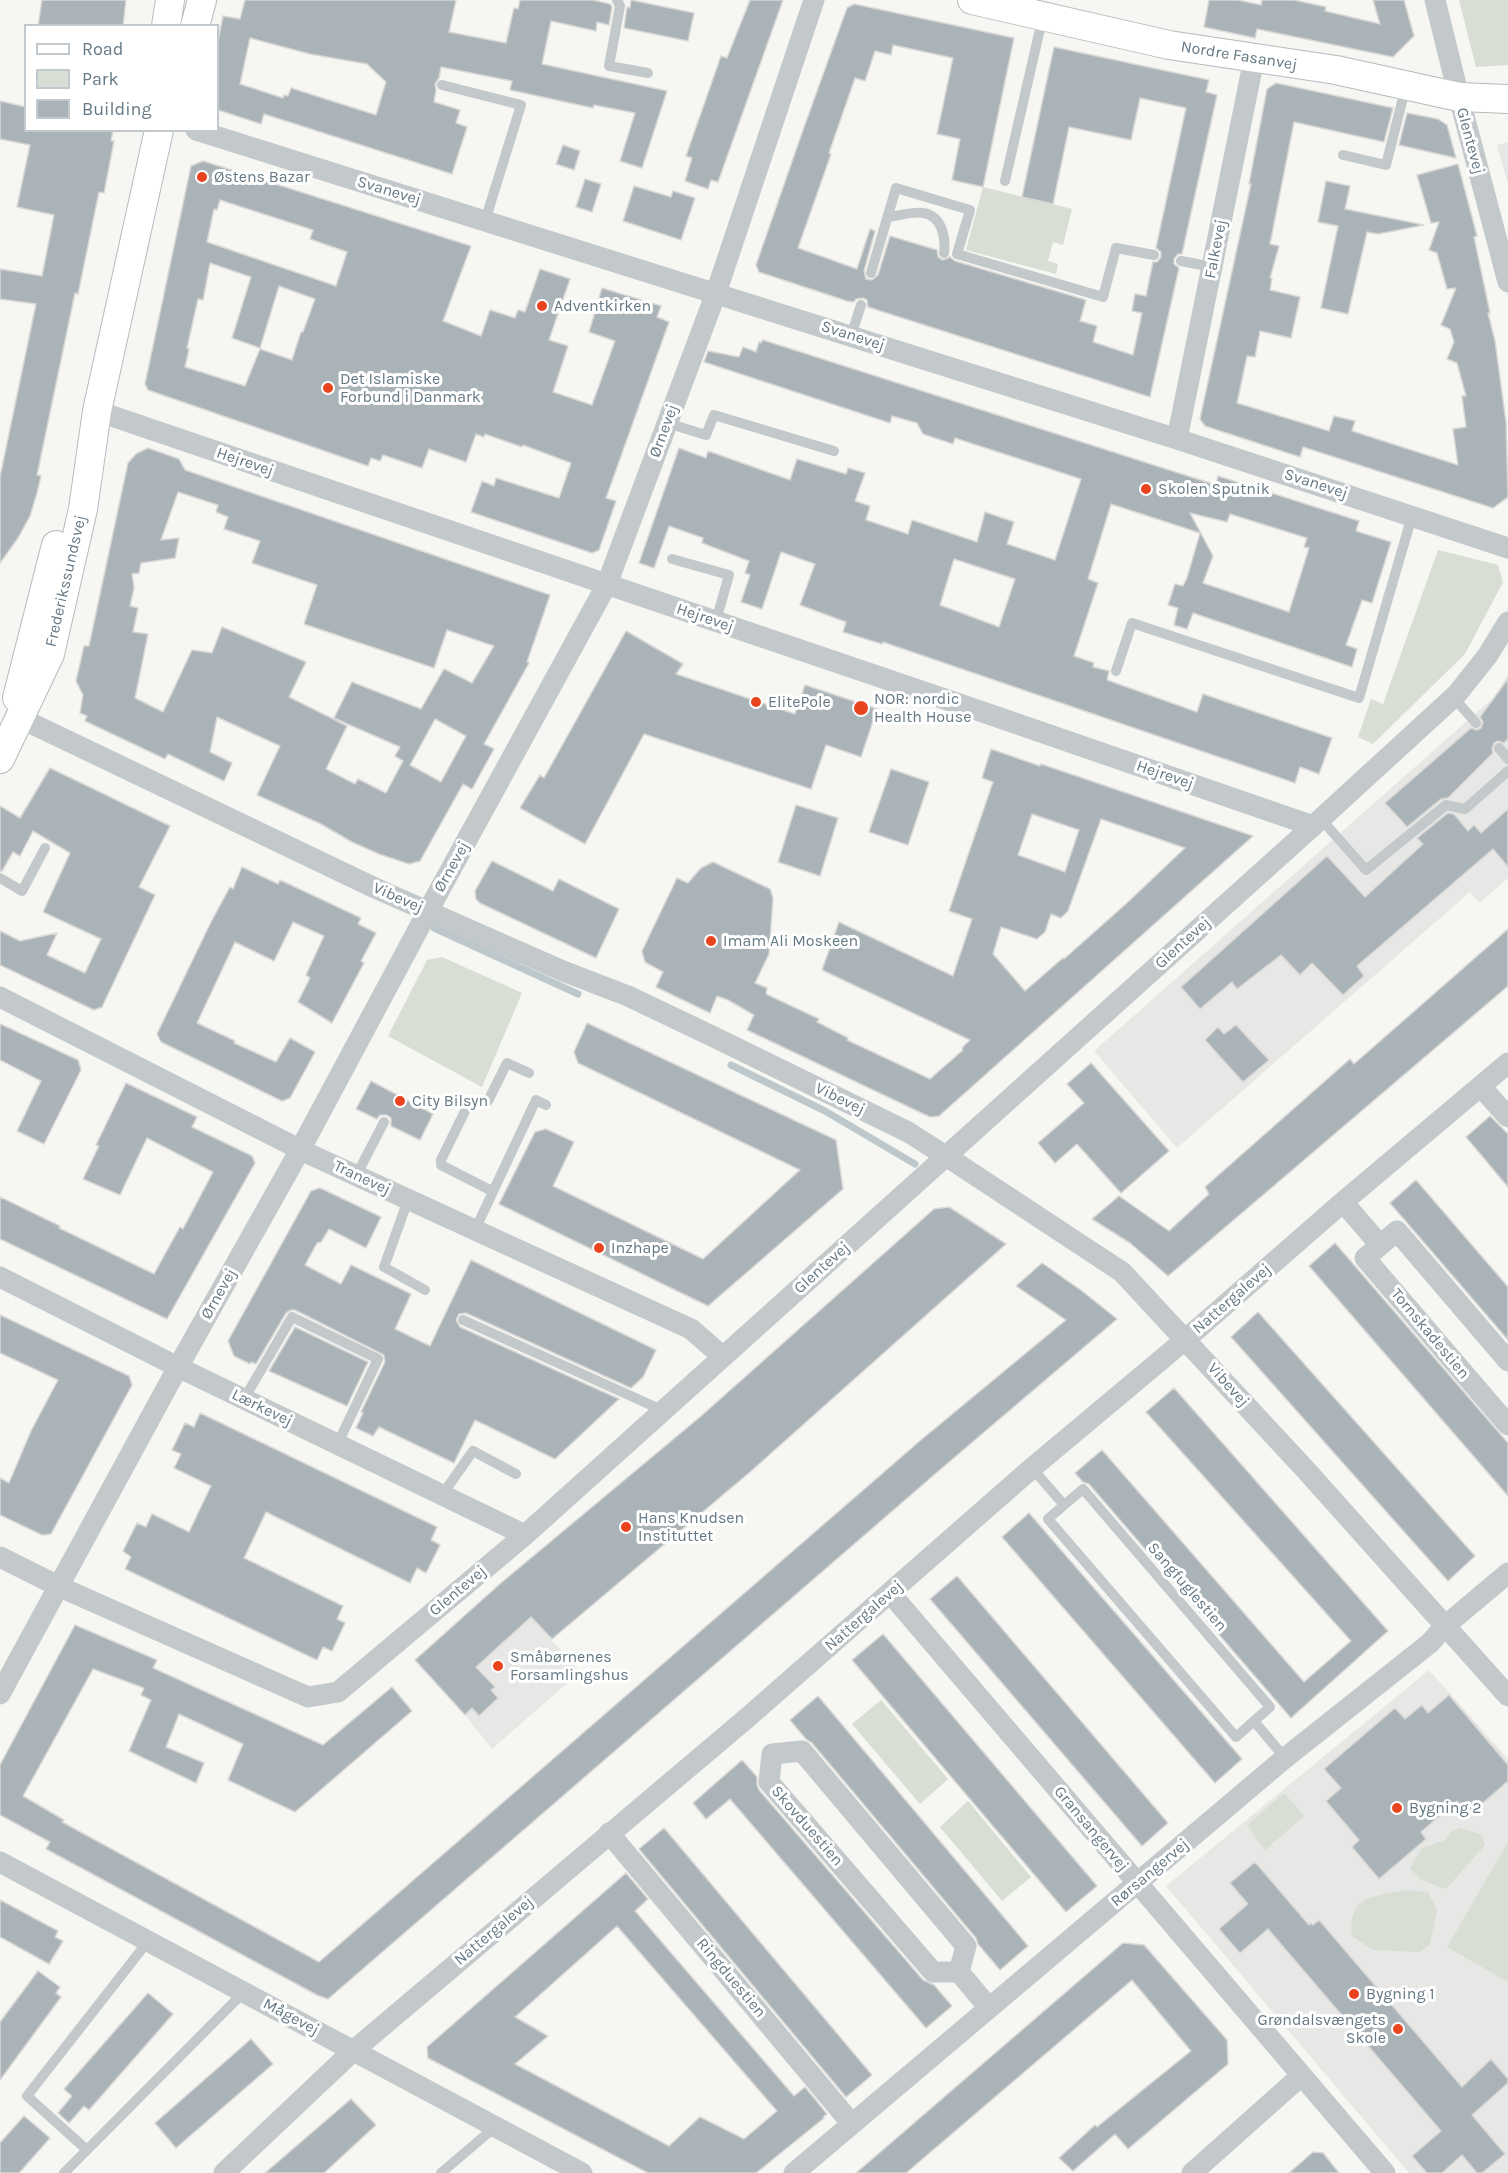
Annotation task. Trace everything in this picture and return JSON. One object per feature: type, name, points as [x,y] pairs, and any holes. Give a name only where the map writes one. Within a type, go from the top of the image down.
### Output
[{"type":"street","points":[[166,24],[170,0]]},
{"type":"street","points":[[196,24],[202,0]]},
{"type":"street","name":"Ørnevej","points":[[0,1694],[178,1367],[300,1150],[607,584],[716,293],[814,0]]},
{"type":"street","name":"Nordre Fasanvej","points":[[972,0],[1169,45],[1335,70],[1458,98],[1508,99]]},
{"type":"street","name":"Glentevej","points":[[1435,0],[1458,98],[1508,282]]},
{"type":"street","name":"Falkevej","points":[[1177,439],[1254,59]]},
{"type":"street","name":"Frederikssundsvej","points":[[11,672],[96,411],[159,132]]},
{"type":"street","name":"Svanevej","points":[[202,132],[1177,439],[1508,548]]},
{"type":"street","name":"Frederikssundsvej","points":[[11,724],[50,654],[83,509],[96,411]]},
{"type":"street","name":"Hejrevej","points":[[96,411],[1317,823]]},
{"type":"street","name":"Glentevej","points":[[0,1557],[60,1587],[308,1697],[338,1692],[525,1535],[1317,823],[1453,697],[1488,655],[1508,622]]},
{"type":"street","points":[[11,672],[28,692],[11,724]]},
{"type":"street","name":"Vibevej","points":[[11,724],[236,822],[563,971],[628,996],[908,1132],[946,1156],[1122,1272],[1186,1339],[1508,1696]]},
{"type":"street","name":"Tranevej","points":[[0,997],[114,1053],[300,1150],[691,1329],[723,1357]]},
{"type":"street","name":"Nattergalevej","points":[[224,2173],[353,2051],[747,1718],[1032,1468],[1508,1063]]},
{"type":"street","points":[[1481,1087],[1508,1118]]},
{"type":"street","points":[[1343,1202],[1380,1245],[1397,1231],[1508,1361]]},
{"type":"street","name":"Tornskadestien","points":[[1380,1245],[1365,1257],[1508,1425]]},
{"type":"street","name":"Lærkevej","points":[[0,1277],[178,1367],[525,1535]]},
{"type":"street","name":"Rørsangervej","points":[[794,2173],[1285,1758],[1430,1643],[1445,1626],[1508,1573]]},
{"type":"street","name":"Gransangervej","points":[[891,1594],[1384,2173]]},
{"type":"street","name":"Skovduestien","points":[[802,1751],[966,1946],[959,1972],[933,1972],[769,1782],[772,1754],[802,1751]]},
{"type":"street","name":"Ringduestien","points":[[609,1833],[852,2124]]},
{"type":"street","name":"Mågevej","points":[[0,1862],[582,2173]]},
{"type":"street","points":[[959,1972],[989,2008]]},
{"type":"street","points":[[1192,2173],[1301,2076]]},
{"type":"lane","points":[[617,0],[620,6],[609,66],[648,73]]},
{"type":"lane","points":[[1005,181],[1043,16]]},
{"type":"lane","points":[[442,85],[521,105],[485,221]]},
{"type":"lane","points":[[1343,155],[1386,165],[1406,86]]},
{"type":"lane","points":[[871,273],[896,188],[970,210],[957,254],[1103,297],[1116,248],[1155,255]]},
{"type":"lane","points":[[888,217],[922,213],[935,218],[943,230],[944,253]]},
{"type":"lane","points":[[1181,261],[1212,267]]},
{"type":"lane","points":[[852,336],[861,304]]},
{"type":"lane","points":[[668,423],[706,435],[714,415],[834,451]]},
{"type":"lane","points":[[1116,671],[1132,623],[1359,698],[1412,516]]},
{"type":"lane","points":[[672,559],[729,575],[716,621]]},
{"type":"lane","points":[[1453,697],[1476,723]]},
{"type":"lane","points":[[1499,748],[1508,759]]},
{"type":"lane","points":[[1317,823],[1366,870],[1446,805],[1465,809],[1508,771]]},
{"type":"lane","points":[[0,878],[22,891],[45,848]]},
{"type":"lane","points":[[492,1191],[441,1165],[441,1160],[468,1105],[488,1101],[507,1064],[529,1072]]},
{"type":"lane","points":[[475,1230],[536,1100],[546,1105]]},
{"type":"lane","points":[[356,1176],[384,1122]]},
{"type":"lane","points":[[408,1200],[384,1267],[425,1290]]},
{"type":"lane","points":[[244,1399],[292,1317],[378,1359],[338,1445]]},
{"type":"lane","points":[[463,1320],[664,1411]]},
{"type":"lane","points":[[442,1495],[473,1450],[516,1474]]},
{"type":"lane","points":[[1032,1468],[1064,1505],[1048,1519],[1236,1737],[1254,1721],[1285,1758]]},
{"type":"lane","name":"Sangfuglestien","points":[[1064,1505],[1083,1489],[1270,1707],[1254,1721]]},
{"type":"lane","points":[[87,2150],[27,2096],[149,1940]]},
{"type":"lane","points":[[64,2173],[244,1992]]},
{"type":"lane","points":[[441,2173],[495,2127]]},
{"type":"shaded area","points":[[1508,142],[1508,184],[1497,145]]},
{"type":"shaded area","points":[[1508,675],[1508,878],[1479,903],[1470,892],[1177,1148],[1094,1051],[1494,697]]},
{"type":"shaded area","name":"Småbørnenes Forsamlingshus","points":[[501,1583],[580,1672],[492,1749],[465,1715],[415,1660]]},
{"type":"shaded area","name":"Grøndalsvængets Skole","points":[[1429,1670],[1508,1759],[1508,2173],[1409,2173],[1166,1886]]},
{"type":"green space","points":[[1459,0],[1508,0],[1508,65],[1476,67]]},
{"type":"green space","points":[[983,187],[1072,209],[1063,245],[1053,242],[1048,261],[1058,264],[1056,274],[966,250]]},
{"type":"green space","points":[[1438,550],[1498,565],[1503,582],[1465,654],[1373,744],[1358,737],[1371,699],[1383,704]]},
{"type":"green space","points":[[442,957],[522,993],[482,1087],[388,1036],[427,960]]},
{"type":"green space","points":[[881,1700],[948,1779],[920,1804],[852,1724]]},
{"type":"green space","points":[[1284,1793],[1304,1816],[1265,1850],[1247,1825]]},
{"type":"green space","points":[[968,1801],[1031,1877],[1002,1901],[940,1827]]},
{"type":"green space","points":[[1460,1828],[1481,1834],[1485,1845],[1446,1889],[1421,1880],[1410,1868],[1422,1848],[1445,1840],[1451,1832]]},
{"type":"green space","points":[[1508,1842],[1508,1982],[1447,1947]]},
{"type":"green space","points":[[1405,1890],[1428,1892],[1437,1910],[1430,1944],[1420,1952],[1373,1950],[1352,1936],[1354,1912],[1359,1905],[1373,1897]]},
{"type":"building","points":[[42,0],[126,0],[123,24],[38,24]]},
{"type":"building","points":[[245,0],[456,0],[449,32],[506,43],[514,8],[518,9],[520,0],[593,0],[610,4],[612,7],[609,25],[597,22],[596,31],[551,21],[542,64],[667,91],[642,168],[620,161],[635,113],[594,105],[593,108],[510,90],[512,81],[441,67],[435,84],[434,102],[460,110],[456,123],[467,127],[452,174],[264,114],[261,124],[219,110],[219,36],[223,16],[240,19]],"holes":[[[250,38],[310,54],[367,64],[386,82],[376,115],[291,88],[288,96],[284,95],[283,98],[240,84]]]},
{"type":"building","points":[[631,0],[694,13],[688,41],[624,28],[627,7],[630,8]]},
{"type":"building","points":[[750,0],[783,0],[718,182],[711,180],[708,189],[685,181],[692,158],[686,156],[721,56],[727,58]]},
{"type":"building","points":[[1209,0],[1238,0],[1261,5],[1262,0],[1294,0],[1326,7],[1325,11],[1380,24],[1373,0],[1404,0],[1414,36],[1393,57],[1257,29],[1255,38],[1204,27]]},
{"type":"building","points":[[854,4],[1014,38],[983,187],[952,180],[960,139],[937,134],[953,58],[893,45],[891,55],[875,51],[865,81],[855,78],[798,248],[857,269],[870,229],[875,231],[864,271],[866,279],[872,280],[878,275],[890,236],[937,250],[938,257],[943,260],[950,257],[955,261],[1086,300],[1080,321],[1097,326],[1093,342],[1133,355],[1142,313],[1132,311],[1135,294],[1146,296],[1153,262],[1157,262],[1161,257],[1161,252],[1156,248],[1186,108],[1140,98],[1131,140],[1069,127],[1053,204],[1022,197],[1054,47],[1209,80],[1206,92],[1217,95],[1182,254],[1178,254],[1174,259],[1174,264],[1179,268],[1150,397],[868,307],[867,300],[863,298],[856,299],[854,302],[847,301],[759,272],[756,265],[802,133],[847,8]]},
{"type":"building","points":[[1276,83],[1393,108],[1384,142],[1294,122],[1270,244],[1279,246],[1270,278],[1272,278],[1270,290],[1300,297],[1291,338],[1260,331],[1255,357],[1247,356],[1237,403],[1329,431],[1334,416],[1355,421],[1352,431],[1458,465],[1453,429],[1466,427],[1462,396],[1466,396],[1457,363],[1447,359],[1454,342],[1450,329],[1441,325],[1456,288],[1447,289],[1437,253],[1429,250],[1439,222],[1431,223],[1417,175],[1458,164],[1477,236],[1474,237],[1495,341],[1506,422],[1508,497],[1493,508],[1303,447],[1300,457],[1205,426],[1200,419],[1251,184],[1249,184],[1267,89]]},
{"type":"building","points":[[0,101],[24,107],[24,132],[113,132],[111,141],[114,141],[104,193],[99,192],[78,294],[75,293],[37,475],[41,476],[37,493],[30,516],[0,563],[0,477],[36,304],[0,299],[0,269],[42,276],[54,215],[17,207],[30,145],[0,139]]},
{"type":"building","points":[[1407,113],[1438,119],[1447,125],[1456,158],[1399,145]]},
{"type":"building","points":[[563,145],[580,151],[574,170],[556,164]]},
{"type":"building","points":[[203,161],[471,246],[443,321],[481,336],[490,310],[515,318],[518,310],[525,312],[540,269],[570,279],[549,340],[568,346],[553,392],[592,405],[615,341],[589,332],[602,288],[661,306],[657,317],[669,322],[606,498],[616,501],[599,550],[592,553],[471,512],[482,481],[494,486],[496,478],[559,498],[571,463],[523,445],[522,447],[485,434],[484,437],[476,434],[466,462],[429,449],[422,468],[383,455],[380,461],[371,458],[368,466],[148,390],[145,384],[191,166]],"holes":[[[220,200],[313,230],[310,239],[347,252],[336,286],[207,242],[214,209],[217,210]],[[210,263],[251,277],[232,338],[260,348],[279,286],[315,299],[292,360],[260,349],[245,386],[185,367],[198,299],[203,300]]]},
{"type":"building","points":[[585,179],[601,184],[592,212],[576,207]]},
{"type":"building","points":[[1326,181],[1350,186],[1345,209],[1424,225],[1378,234],[1367,232],[1348,314],[1321,308],[1338,226],[1318,222]]},
{"type":"building","points":[[634,186],[671,197],[673,191],[695,198],[681,240],[623,221]]},
{"type":"building","points":[[763,340],[1216,485],[1218,476],[1359,521],[1356,531],[1391,542],[1372,603],[1362,600],[1346,645],[1357,649],[1352,667],[1193,613],[1187,629],[1174,625],[1178,608],[1168,605],[1175,584],[1183,586],[1187,578],[1200,533],[1111,504],[1088,579],[1098,583],[1074,656],[1094,663],[1093,667],[1109,671],[1107,680],[1197,712],[1203,694],[1332,738],[1319,774],[1300,767],[1295,783],[883,642],[882,644],[843,632],[846,622],[800,605],[815,564],[781,552],[762,609],[741,602],[750,575],[745,573],[749,561],[702,543],[703,538],[669,526],[654,568],[639,563],[679,448],[706,458],[708,451],[790,480],[797,459],[846,474],[848,468],[865,473],[855,501],[870,506],[866,520],[908,534],[912,520],[977,542],[985,512],[1014,522],[1007,544],[1055,560],[1081,479],[955,438],[953,444],[923,434],[917,423],[892,416],[890,423],[704,362],[708,351],[739,357],[743,347],[756,352],[759,342]],"holes":[[[1190,513],[1227,522],[1230,514],[1307,538],[1304,547],[1309,548],[1289,612],[1203,583],[1213,556]],[[954,559],[1015,579],[999,627],[940,605]]]},
{"type":"building","points":[[148,448],[179,459],[185,470],[550,595],[527,662],[529,663],[484,744],[494,749],[472,789],[463,784],[420,861],[409,864],[379,854],[257,795],[280,746],[217,717],[210,752],[232,763],[224,781],[168,754],[165,759],[85,721],[87,716],[80,713],[83,695],[76,681],[84,646],[89,646],[128,463],[136,454]],"holes":[[[178,492],[218,505],[216,512],[228,517],[224,529],[260,541],[252,563],[317,585],[304,624],[434,668],[447,630],[494,646],[472,683],[444,669],[421,709],[352,682],[334,718],[400,747],[395,756],[403,761],[386,793],[358,779],[355,784],[326,769],[347,726],[289,697],[306,662],[222,627],[212,653],[192,650],[163,712],[135,698],[148,634],[133,632],[138,608],[130,606],[134,588],[132,574],[139,573],[141,563],[175,558],[179,538],[161,540]],[[435,719],[466,736],[441,782],[410,765]]]},
{"type":"building","points":[[626,631],[683,664],[676,674],[795,714],[805,685],[877,709],[861,757],[826,745],[811,789],[644,734],[585,844],[520,808],[540,775],[544,778]]},
{"type":"building","points":[[1508,679],[1508,739],[1504,743],[1498,741],[1494,743],[1493,753],[1448,798],[1441,799],[1407,827],[1385,803],[1471,728],[1477,730],[1481,728],[1483,722],[1480,717]]},
{"type":"building","points":[[991,749],[1253,836],[939,1116],[930,1117],[747,1030],[754,1015],[728,1000],[717,996],[710,1013],[656,987],[663,972],[645,962],[642,951],[677,878],[688,883],[701,868],[713,862],[770,889],[773,898],[769,954],[755,983],[767,988],[766,994],[819,1019],[817,1022],[848,1038],[847,1040],[930,1079],[963,1050],[962,1048],[970,1040],[822,970],[839,922],[953,976],[972,919],[949,911],[993,782],[982,778]],"holes":[[[1032,814],[1079,830],[1065,872],[1018,855]],[[1101,819],[1185,848],[1127,903],[1025,991],[993,954],[1001,927],[1037,939],[1045,932],[1051,914],[1061,918],[1068,911]]]},
{"type":"building","points":[[50,768],[170,826],[139,887],[155,895],[102,1007],[94,1010],[0,965],[0,931],[20,941],[57,933],[47,955],[85,973],[101,939],[43,912],[70,853],[33,831],[20,856],[13,852],[0,871],[0,806],[20,818]]},
{"type":"building","points":[[891,769],[929,782],[908,845],[869,832]]},
{"type":"building","points":[[796,805],[838,818],[820,876],[778,862]]},
{"type":"building","points":[[1508,809],[1508,867],[1493,849],[1357,966],[1364,976],[1343,995],[1312,963],[1300,975],[1281,955],[1237,989],[1232,982],[1200,1009],[1181,987],[1327,856],[1365,897],[1423,844],[1417,838],[1448,813],[1454,814],[1468,831],[1474,825],[1481,833]]},
{"type":"building","points":[[492,861],[553,891],[559,879],[619,909],[596,958],[480,903],[476,899],[475,891]]},
{"type":"building","points":[[242,867],[278,884],[280,880],[361,918],[358,924],[376,933],[361,961],[364,963],[332,1023],[298,1002],[310,978],[306,975],[324,936],[293,922],[274,961],[235,942],[197,1023],[276,1062],[290,1038],[315,1052],[290,1098],[282,1101],[161,1042],[157,1034],[211,922],[230,887],[233,889]]},
{"type":"building","points":[[1508,929],[1508,986],[1168,1276],[1130,1243],[1092,1219],[1119,1196],[1169,1231],[1209,1194],[1205,1187],[1350,1059],[1354,1064]]},
{"type":"building","points":[[587,1023],[836,1140],[843,1189],[708,1306],[499,1204],[535,1132],[546,1129],[574,1142],[553,1186],[703,1259],[800,1170],[578,1063],[574,1052]]},
{"type":"building","points":[[0,1024],[78,1060],[81,1070],[44,1144],[17,1131],[41,1081],[0,1060]]},
{"type":"building","points":[[1236,1025],[1269,1060],[1243,1082],[1205,1040],[1218,1027],[1224,1034]]},
{"type":"building","points":[[1091,1063],[1169,1151],[1121,1193],[1077,1144],[1055,1163],[1038,1143],[1084,1103],[1067,1084]]},
{"type":"building","points":[[371,1081],[433,1114],[420,1140],[391,1126],[391,1118],[387,1115],[380,1115],[377,1119],[356,1109]]},
{"type":"building","points":[[126,1083],[197,1117],[192,1127],[252,1156],[255,1163],[167,1319],[0,1239],[0,1197],[154,1274],[180,1227],[183,1229],[213,1172],[147,1138],[120,1195],[83,1179],[99,1146],[96,1145]]},
{"type":"building","points":[[1490,1116],[1508,1134],[1508,1187],[1466,1137]]},
{"type":"building","points":[[1416,1180],[1508,1287],[1508,1340],[1390,1203]]},
{"type":"building","points":[[320,1188],[381,1217],[366,1248],[329,1229],[321,1242],[317,1243],[305,1265],[341,1284],[351,1265],[411,1294],[395,1329],[430,1346],[471,1260],[656,1350],[643,1377],[631,1388],[466,1313],[459,1314],[456,1320],[460,1327],[619,1399],[555,1459],[475,1420],[454,1463],[379,1427],[373,1436],[356,1428],[363,1413],[361,1412],[385,1362],[384,1355],[295,1310],[286,1313],[256,1364],[251,1362],[250,1364],[234,1356],[228,1341],[311,1191]]},
{"type":"building","points":[[949,1207],[1006,1244],[750,1472],[552,1639],[531,1617],[476,1667],[495,1687],[491,1690],[498,1698],[479,1716],[472,1708],[465,1715],[415,1660],[501,1583],[700,1417],[934,1209]]},
{"type":"building","points":[[1335,1243],[1508,1443],[1508,1496],[1309,1266]]},
{"type":"building","points":[[1042,1263],[1117,1319],[328,1999],[46,1849],[50,1842],[0,1815],[0,1765],[75,1625],[157,1660],[153,1668],[323,1745],[392,1687],[412,1711],[295,1812],[228,1780],[243,1744],[179,1714],[166,1747],[204,1763],[196,1783],[129,1751],[151,1700],[141,1695],[144,1688],[93,1669],[23,1796],[64,1820],[62,1822],[319,1962],[921,1440],[1066,1320],[1016,1286]]},
{"type":"building","points":[[1258,1312],[1475,1556],[1448,1581],[1231,1337]]},
{"type":"building","points":[[0,1315],[129,1376],[132,1385],[51,1534],[42,1535],[0,1515],[0,1478],[9,1483],[31,1431],[58,1380],[0,1353]]},
{"type":"building","points":[[295,1327],[368,1362],[347,1406],[269,1371]]},
{"type":"building","points":[[1174,1388],[1388,1631],[1291,1718],[1089,1484],[1083,1482],[1075,1473],[1102,1450],[1304,1682],[1351,1641],[1146,1412]]},
{"type":"building","points":[[200,1413],[437,1527],[431,1540],[440,1545],[426,1573],[417,1568],[410,1583],[266,1512],[244,1558],[343,1606],[337,1619],[345,1623],[332,1651],[323,1647],[317,1660],[125,1569],[131,1557],[123,1551],[137,1523],[146,1527],[152,1514],[189,1532],[211,1486],[174,1468],[181,1454],[172,1450],[185,1423],[194,1427]]},
{"type":"building","points":[[1029,1513],[1242,1759],[1215,1783],[1002,1537]]},
{"type":"building","points":[[957,1576],[1168,1823],[1142,1846],[930,1599]]},
{"type":"building","points":[[883,1634],[1097,1886],[1066,1912],[852,1660]]},
{"type":"building","name":"Bygning 2","points":[[1449,1695],[1508,1765],[1508,1781],[1469,1815],[1457,1801],[1421,1832],[1426,1839],[1379,1879],[1352,1847],[1359,1840],[1326,1801],[1341,1788],[1324,1769],[1395,1708],[1405,1719],[1422,1705],[1428,1713]]},
{"type":"building","points":[[818,1696],[1028,1946],[1000,1970],[978,1944],[976,1938],[812,1743],[790,1720]]},
{"type":"building","points":[[742,1760],[757,1777],[759,1790],[923,1980],[934,1985],[952,2006],[926,2028],[730,1799],[706,1819],[693,1803]]},
{"type":"building","points":[[664,1828],[872,2075],[846,2097],[639,1849]]},
{"type":"building","name":"Bygning 1","points":[[1255,1862],[1309,1925],[1319,1920],[1462,2087],[1491,2059],[1508,2079],[1508,2083],[1472,2115],[1505,2154],[1482,2173],[1477,2173],[1462,2155],[1442,2173],[1427,2173],[1412,2156],[1441,2131],[1268,1929],[1240,1953],[1219,1929],[1248,1904],[1230,1883]]},
{"type":"building","points":[[626,1873],[648,1899],[635,1911],[794,2096],[805,2087],[827,2114],[756,2173],[648,2173],[428,2058],[427,2047]],"holes":[[[617,1926],[777,2111],[744,2139],[700,2117],[669,2146],[515,2064],[548,2036],[515,2017]]]},
{"type":"building","points":[[0,1900],[58,1931],[55,1937],[63,1941],[49,1964],[0,1937]]},
{"type":"building","points":[[1123,1943],[1144,1945],[1227,2040],[1228,2064],[1128,2149],[1115,2134],[1073,2171],[1059,2158],[1095,2125],[1097,2127],[1191,2051],[1132,1980],[906,2173],[856,2173]]},
{"type":"building","points":[[38,1971],[60,1987],[56,1993],[61,1997],[0,2080],[0,2022]]},
{"type":"building","points":[[148,1993],[173,2014],[89,2110],[84,2106],[69,2123],[58,2113],[72,2096],[64,2089]]},
{"type":"building","points":[[251,2039],[273,2064],[176,2148],[155,2123]]},
{"type":"building","points":[[351,2099],[376,2125],[324,2173],[265,2173]]},
{"type":"building","points":[[24,2116],[50,2138],[19,2173],[0,2173],[0,2143]]},
{"type":"building","points":[[1313,2152],[1323,2153],[1339,2173],[1289,2173]]},
{"type":"waterway","points":[[434,928],[578,994]]},
{"type":"waterway","points":[[731,1065],[825,1111],[915,1164]]},
{"type":"place","name":"Østens Bazar","points":[[202,177]]},
{"type":"place","name":"Adventkirken","points":[[542,306]]},
{"type":"place","name":"Det Islamiske Forbund i Danmark","points":[[328,388]]},
{"type":"place","name":"Skolen Sputnik","points":[[1146,489]]},
{"type":"place","name":"ElitePole","points":[[756,702]]},
{"type":"place","name":"NOR: nordic Health House","points":[[861,708]]},
{"type":"place","name":"Imam Ali Moskeen","points":[[711,941]]},
{"type":"place","name":"City Bilsyn","points":[[400,1101]]},
{"type":"place","name":"Inzhape","points":[[599,1248]]},
{"type":"place","name":"Hans Knudsen Instituttet","points":[[626,1527]]},
{"type":"place","name":"Småbørnenes Forsamlingshus","points":[[498,1666]]},
{"type":"place","name":"Bygning 2","points":[[1397,1808]]},
{"type":"place","name":"Bygning 1","points":[[1354,1994]]},
{"type":"place","name":"Grøndalsvængets Skole","points":[[1398,2029]]}]
